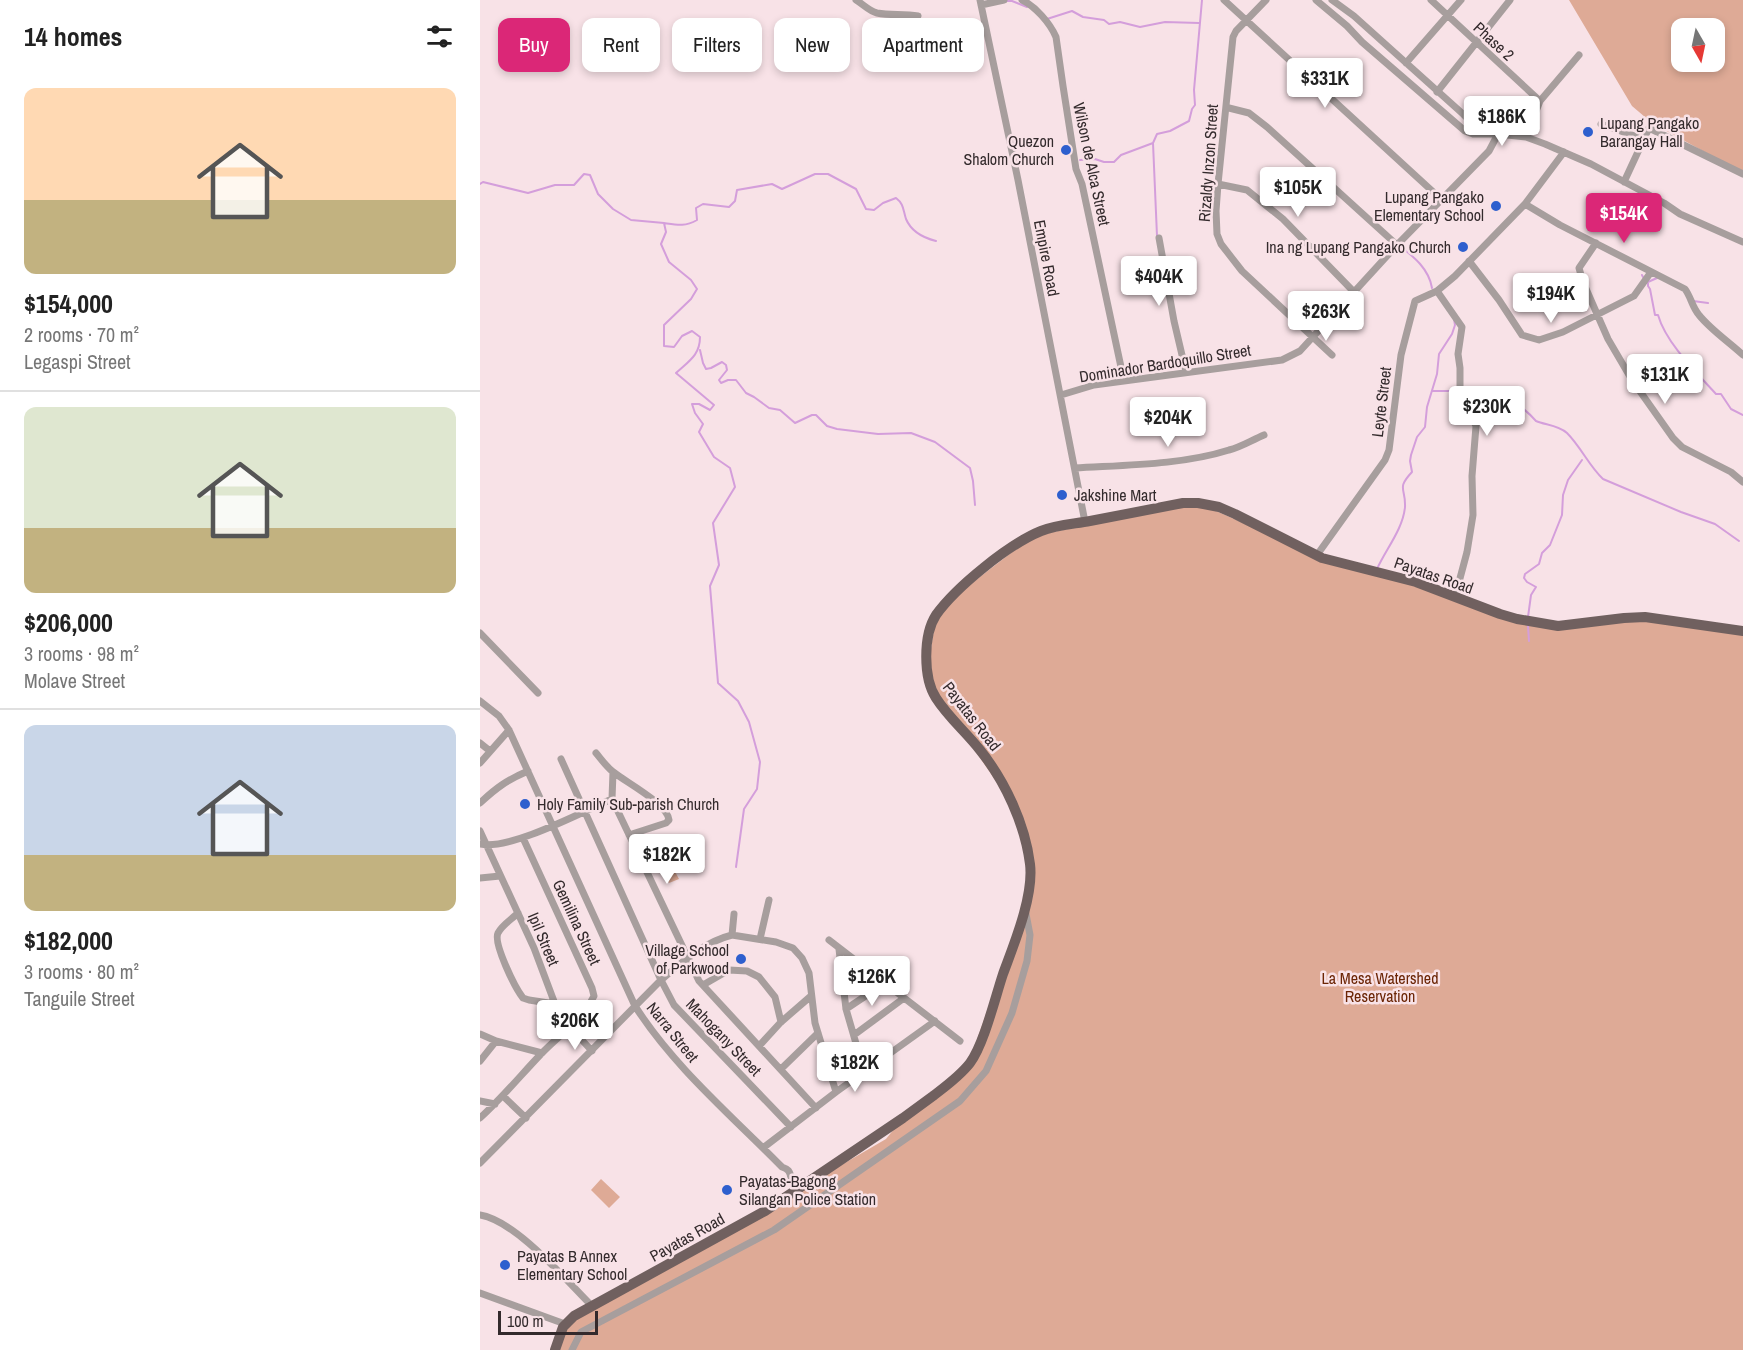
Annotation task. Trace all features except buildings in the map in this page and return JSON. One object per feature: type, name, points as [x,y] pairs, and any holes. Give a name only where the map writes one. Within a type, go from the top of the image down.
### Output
[{"type":"main road","name":"Payatas Road","points":[[565,1324],[574,1316],[744,1223],[800,1188],[944,1088],[968,1065],[975,1054],[1025,908],[1030,881],[1030,865],[1014,807],[993,768],[979,748],[934,696],[927,673],[928,637],[936,615],[947,603],[973,577],[1011,547],[1043,530],[1184,502],[1198,503],[1219,507],[1334,561],[1416,582],[1500,614],[1550,626],[1645,617],[1743,632]]},
{"type":"main road","points":[[555,1350],[565,1324]]},
{"type":"street","points":[[856,0],[878,13],[918,16]]},
{"type":"street","points":[[980,3],[1004,0]]},
{"type":"street","points":[[1224,0],[1442,200]]},
{"type":"street","name":"Rizaldy Inzon Street","points":[[1266,0],[1233,37],[1218,184],[1217,234],[1232,260],[1251,281],[1332,355]]},
{"type":"street","points":[[1316,0],[1465,131],[1473,134],[1526,137],[1564,152],[1664,203],[1680,214],[1743,242]]},
{"type":"street","points":[[1328,9],[1334,0],[1354,16],[1477,128],[1479,134]]},
{"type":"street","name":"Phase 2","points":[[1431,0],[1540,101]]},
{"type":"street","points":[[1406,63],[1461,0]]},
{"type":"street","points":[[1437,92],[1510,0]]},
{"type":"street","name":"Wilson de Alca Street","points":[[1025,2],[1040,15],[1056,37],[1076,169],[1082,184],[1124,381]]},
{"type":"street","name":"Empire Road","points":[[980,3],[1061,394],[1085,522]]},
{"type":"street","points":[[1526,137],[1540,101],[1579,55]]},
{"type":"street","points":[[1389,65],[1397,56]]},
{"type":"street","points":[[1419,90],[1426,82]]},
{"type":"street","points":[[1226,107],[1249,113],[1267,127],[1397,245]]},
{"type":"street","points":[[1601,124],[1643,139]]},
{"type":"street","points":[[1624,182],[1643,139],[1652,127],[1743,174]]},
{"type":"street","name":"Dominador Bardoquillo Street","points":[[1061,394],[1094,385],[1282,360],[1300,351],[1397,245],[1489,151],[1498,134]]},
{"type":"street","name":"Leyte Street","points":[[1317,555],[1389,450],[1401,355],[1415,302],[1437,291],[1455,276],[1525,204],[1564,152]]},
{"type":"street","points":[[1218,184],[1247,190],[1271,209],[1354,292]]},
{"type":"street","points":[[1525,204],[1560,225],[1685,289],[1700,316],[1743,355]]},
{"type":"street","points":[[1160,238],[1174,321],[1186,372]]},
{"type":"street","points":[[1596,243],[1579,268],[1608,339],[1632,380],[1673,438],[1682,447],[1731,472],[1743,482]]},
{"type":"street","points":[[1469,261],[1522,335],[1539,340],[1634,296],[1651,272]]},
{"type":"street","points":[[1437,291],[1462,327],[1458,354],[1460,390],[1476,426],[1472,476],[1473,515],[1467,552],[1455,597]]},
{"type":"street","points":[[1075,468],[1189,458],[1231,450],[1264,435]]},
{"type":"street","points":[[480,633],[537,693]]},
{"type":"street","name":"Narra Street","points":[[480,701],[499,716],[509,730],[635,1006],[650,1030],[763,1148],[787,1169],[800,1188]]},
{"type":"street","points":[[480,763],[509,730]]},
{"type":"street","points":[[480,743],[490,751]]},
{"type":"street","points":[[596,753],[613,772],[644,792],[669,815],[666,823],[629,835]]},
{"type":"street","name":"Mahogany Street","points":[[561,759],[674,1005],[791,1127]]},
{"type":"street","points":[[480,803],[507,780],[528,771]]},
{"type":"street","points":[[613,772],[612,799],[699,981],[816,1108]]},
{"type":"street","points":[[484,845],[523,838],[612,799]]},
{"type":"street","name":"Ipil Street","points":[[480,831],[484,845],[534,948],[555,1004],[569,1026],[592,1051]]},
{"type":"street","name":"Gemilina Street","points":[[480,1118],[586,1011],[594,996],[523,838]]},
{"type":"street","points":[[480,878],[500,876]]},
{"type":"street","points":[[760,939],[769,900]]},
{"type":"street","points":[[572,1350],[581,1332],[774,1230],[960,1101],[986,1071],[1012,1013],[1028,952],[1030,935],[1025,908]]},
{"type":"street","points":[[518,913],[500,930],[497,936],[508,969],[523,998],[555,1004]]},
{"type":"street","points":[[732,935],[734,914]]},
{"type":"street","points":[[480,1163],[661,980],[688,957],[718,938],[732,935],[760,939],[793,948],[802,958],[810,973],[811,996],[818,1034],[836,1092]]},
{"type":"street","points":[[829,940],[960,1041]]},
{"type":"street","points":[[839,949],[846,1009],[864,1071]]},
{"type":"street","points":[[703,985],[729,970],[747,971],[759,977],[775,997],[781,1022]]},
{"type":"street","points":[[846,1009],[885,983]]},
{"type":"street","points":[[759,1046],[781,1022],[811,996]]},
{"type":"street","points":[[854,1035],[904,998]]},
{"type":"street","points":[[763,1148],[864,1071],[935,1021]]},
{"type":"street","points":[[480,1034],[496,1041],[542,1053]]},
{"type":"street","points":[[781,1069],[818,1034]]},
{"type":"street","points":[[480,1061],[496,1041]]},
{"type":"street","points":[[503,1096],[526,1118]]},
{"type":"street","points":[[480,1101],[495,1104]]},
{"type":"street","points":[[480,1215],[495,1220],[525,1239],[592,1306]]},
{"type":"street","points":[[480,1293],[565,1324]]},
{"type":"green space","points":[[1569,0],[1743,0],[1743,173],[1652,123],[1632,106]]},
{"type":"green space","name":"La Mesa Watershed Reservation","points":[[1198,503],[1322,558],[1550,626],[1624,618],[1743,631],[1743,1350],[555,1350],[563,1327],[886,1139],[903,1118],[968,1065],[1030,889],[1020,816],[936,694],[929,662],[935,622],[954,597],[1033,536]]},
{"type":"green space","points":[[672,866],[679,879],[669,883],[663,870]]},
{"type":"green space","points":[[601,1179],[620,1197],[609,1208],[591,1190]]},
{"type":"waterway","points":[[1080,160],[1095,159],[1114,162],[1121,155],[1153,143],[1157,134],[1170,131],[1189,121],[1195,105],[1194,90],[1202,0]]},
{"type":"waterway","points":[[1004,1],[1012,1],[1027,7]]},
{"type":"waterway","points":[[1047,19],[1072,11],[1083,17],[1104,20],[1109,24],[1120,22],[1140,27],[1165,22],[1199,23]]},
{"type":"waterway","points":[[1153,143],[1157,236]]},
{"type":"waterway","points":[[480,184],[483,182],[528,193],[555,185],[574,185],[584,174],[590,175],[598,194],[613,209],[631,220],[664,223],[666,232],[661,244],[669,262],[691,280],[697,289],[691,299],[664,325],[664,346],[674,347],[682,336],[692,331],[700,337],[696,353],[676,373],[714,405],[710,410],[699,404],[692,404],[703,424],[699,432],[714,457],[730,468],[735,487],[713,523],[719,565],[710,586],[718,683],[738,701],[749,722],[760,762],[757,789],[744,809],[736,867]]},
{"type":"waterway","points":[[664,223],[689,224],[697,220],[696,208],[703,204],[729,207],[735,201],[737,190],[772,184],[782,189],[815,174],[828,174],[856,189],[866,209],[874,210],[883,203],[896,198],[902,205],[911,227],[923,236],[936,241]]},
{"type":"waterway","points":[[1400,246],[1424,269],[1432,288]]},
{"type":"waterway","points":[[1657,278],[1648,282],[1648,286],[1655,315],[1658,315],[1668,336],[1682,357],[1716,394],[1721,394],[1731,409],[1743,415]]},
{"type":"waterway","points":[[1693,301],[1708,303]]},
{"type":"waterway","points":[[1377,569],[1404,515],[1404,482],[1412,472],[1411,455],[1417,437],[1425,427],[1427,407],[1437,374],[1439,354],[1452,334],[1454,319]]},
{"type":"waterway","points":[[700,350],[706,369],[722,362],[726,365],[727,370],[719,380],[721,383],[736,380],[746,393],[769,408],[780,410],[795,423],[816,415],[827,426],[837,429],[878,434],[911,433],[935,442],[970,468],[975,505]]},
{"type":"waterway","points":[[1432,391],[1457,391]]},
{"type":"waterway","points":[[1464,391],[1511,401],[1536,421],[1567,433],[1603,479],[1715,524],[1739,541]]},
{"type":"waterway","points":[[1528,617],[1531,595],[1536,587],[1527,582],[1524,578],[1525,574],[1539,564],[1542,553],[1550,545],[1562,515],[1563,495],[1568,480],[1582,460]]},
{"type":"waterway","points":[[1528,626],[1529,641]]},
{"type":"place","name":"Lupang Pangako Barangay Hall","points":[[1588,132]]},
{"type":"place","name":"Quezon Shalom Church","points":[[1066,150]]},
{"type":"place","name":"Lupang Pangako Elementary School","points":[[1496,206]]},
{"type":"place","name":"Ina ng Lupang Pangako Church","points":[[1463,247]]},
{"type":"place","name":"Jakshine Mart","points":[[1062,495]]},
{"type":"place","name":"Holy Family Sub-parish Church","points":[[525,804]]},
{"type":"place","name":"Village School of Parkwood","points":[[741,959]]},
{"type":"place","name":"Payatas-Bagong Silangan Police Station","points":[[727,1190]]},
{"type":"place","name":"Payatas B Annex Elementary School","points":[[505,1265]]}]
